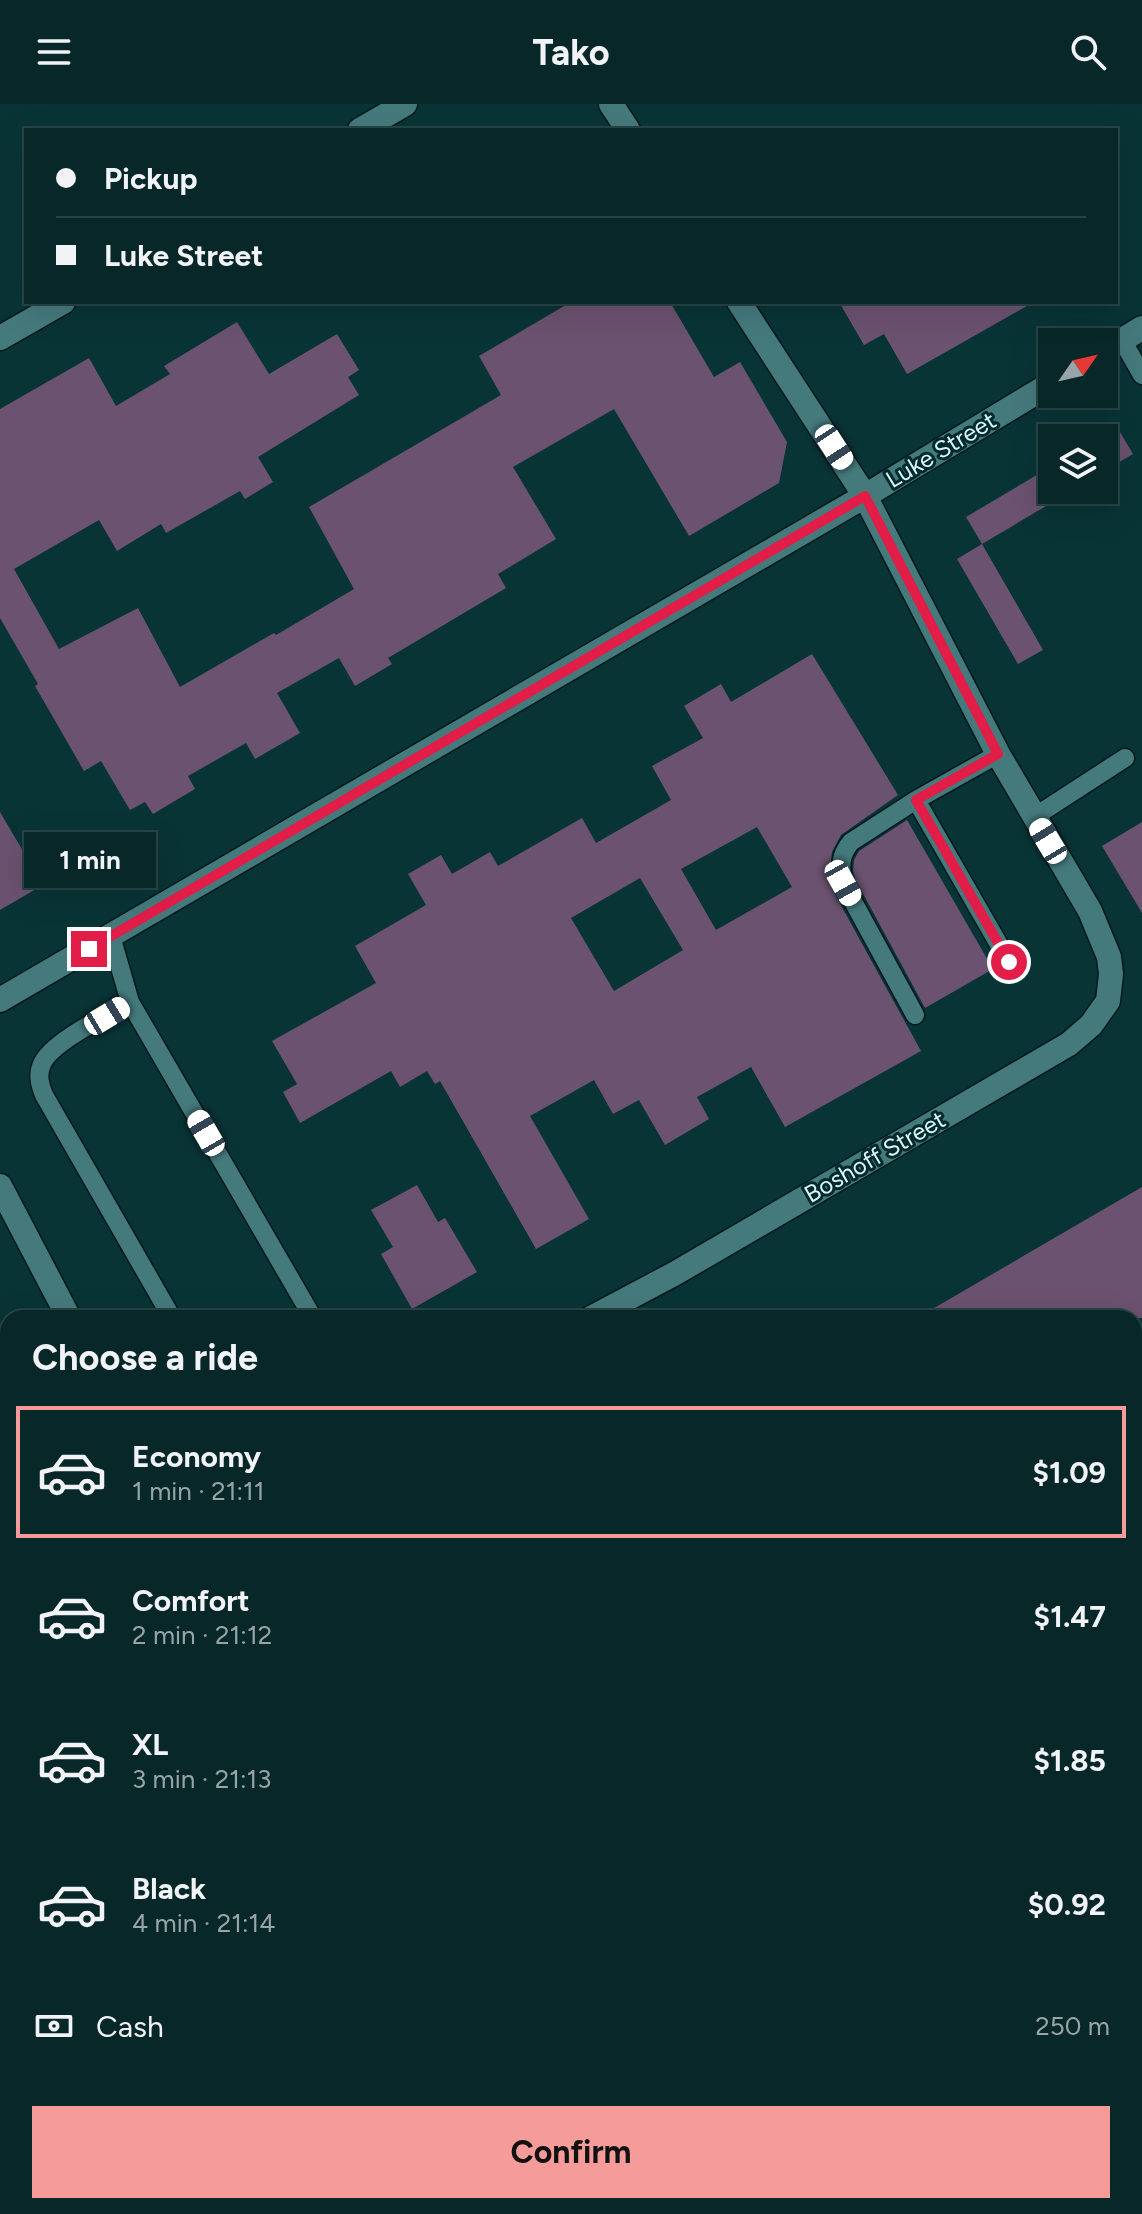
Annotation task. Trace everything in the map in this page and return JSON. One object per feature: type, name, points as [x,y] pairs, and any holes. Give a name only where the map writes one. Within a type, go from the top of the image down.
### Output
[{"type":"street","points":[[363,128],[405,104]]},
{"type":"street","points":[[611,104],[627,128]]},
{"type":"street","points":[[0,338],[60,304]]},
{"type":"street","points":[[740,304],[865,496],[998,754],[1034,817]]},
{"type":"street","name":"Luke Street","points":[[0,1000],[865,496],[1038,391]]},
{"type":"street","name":"Boshoff Street","points":[[606,1310],[674,1274],[1069,1044],[1114,1008],[1109,957],[1090,911],[1034,817]]},
{"type":"street","points":[[0,1186],[65,1310]]},
{"type":"lane","points":[[1123,340],[1142,375]]},
{"type":"lane","points":[[915,1015],[843,883],[840,866],[843,852],[851,842],[916,800],[998,754]]},
{"type":"lane","points":[[1034,817],[1125,758]]},
{"type":"lane","points":[[916,800],[1009,962]]},
{"type":"lane","points":[[111,936],[130,1002],[308,1310]]},
{"type":"lane","points":[[130,1002],[60,1044],[44,1059],[39,1081],[44,1095],[167,1310]]},
{"type":"building","points":[[568,304],[671,304],[714,377],[740,362],[787,442],[779,483],[689,536],[614,409],[513,467],[556,539],[498,574],[506,588],[388,658],[392,664],[355,686],[339,658],[277,693],[300,733],[255,759],[246,743],[188,776],[195,789],[153,814],[145,802],[130,810],[101,761],[84,771],[0,618],[0,409],[89,358],[116,406],[170,374],[164,366],[237,322],[269,374],[337,334],[359,370],[348,377],[359,395],[258,457],[273,482],[245,499],[240,491],[166,533],[161,524],[117,551],[99,520],[14,569],[59,649],[138,608],[180,687],[354,589],[309,507],[501,395],[479,356]]},
{"type":"building","points":[[840,304],[1030,304],[907,374],[884,334],[864,345]]},
{"type":"building","points":[[1118,429],[1133,454],[1118,463]]},
{"type":"building","points":[[1038,474],[1038,504],[1049,504],[982,544],[966,517]]},
{"type":"building","points":[[982,544],[1043,650],[1018,664],[957,559]]},
{"type":"building","points":[[812,654],[898,795],[841,835],[832,852],[830,872],[832,889],[921,1051],[785,1127],[751,1067],[697,1097],[709,1119],[665,1145],[639,1100],[613,1114],[594,1080],[530,1116],[589,1219],[536,1249],[440,1081],[435,1084],[427,1071],[400,1087],[391,1071],[300,1123],[283,1092],[297,1084],[272,1041],[376,983],[355,946],[426,905],[408,874],[441,855],[452,874],[490,852],[498,866],[582,818],[596,843],[671,800],[652,766],[703,738],[684,706],[721,684],[731,702]],"holes":[[[757,827],[792,887],[716,930],[681,869]],[[640,878],[683,950],[614,991],[571,918]]]},
{"type":"building","points":[[0,812],[43,885],[0,910]]},
{"type":"building","points":[[907,820],[993,969],[925,1008],[853,870],[859,851]]},
{"type":"building","points":[[1142,822],[1142,913],[1102,846]]},
{"type":"building","points":[[417,1185],[438,1222],[445,1218],[477,1272],[412,1309],[381,1254],[393,1247],[371,1210]]},
{"type":"building","points":[[1142,1187],[1142,1310],[931,1310]]},
{"type":"route","points":[[89,949],[865,496],[998,754],[916,800],[1009,962]]}]
